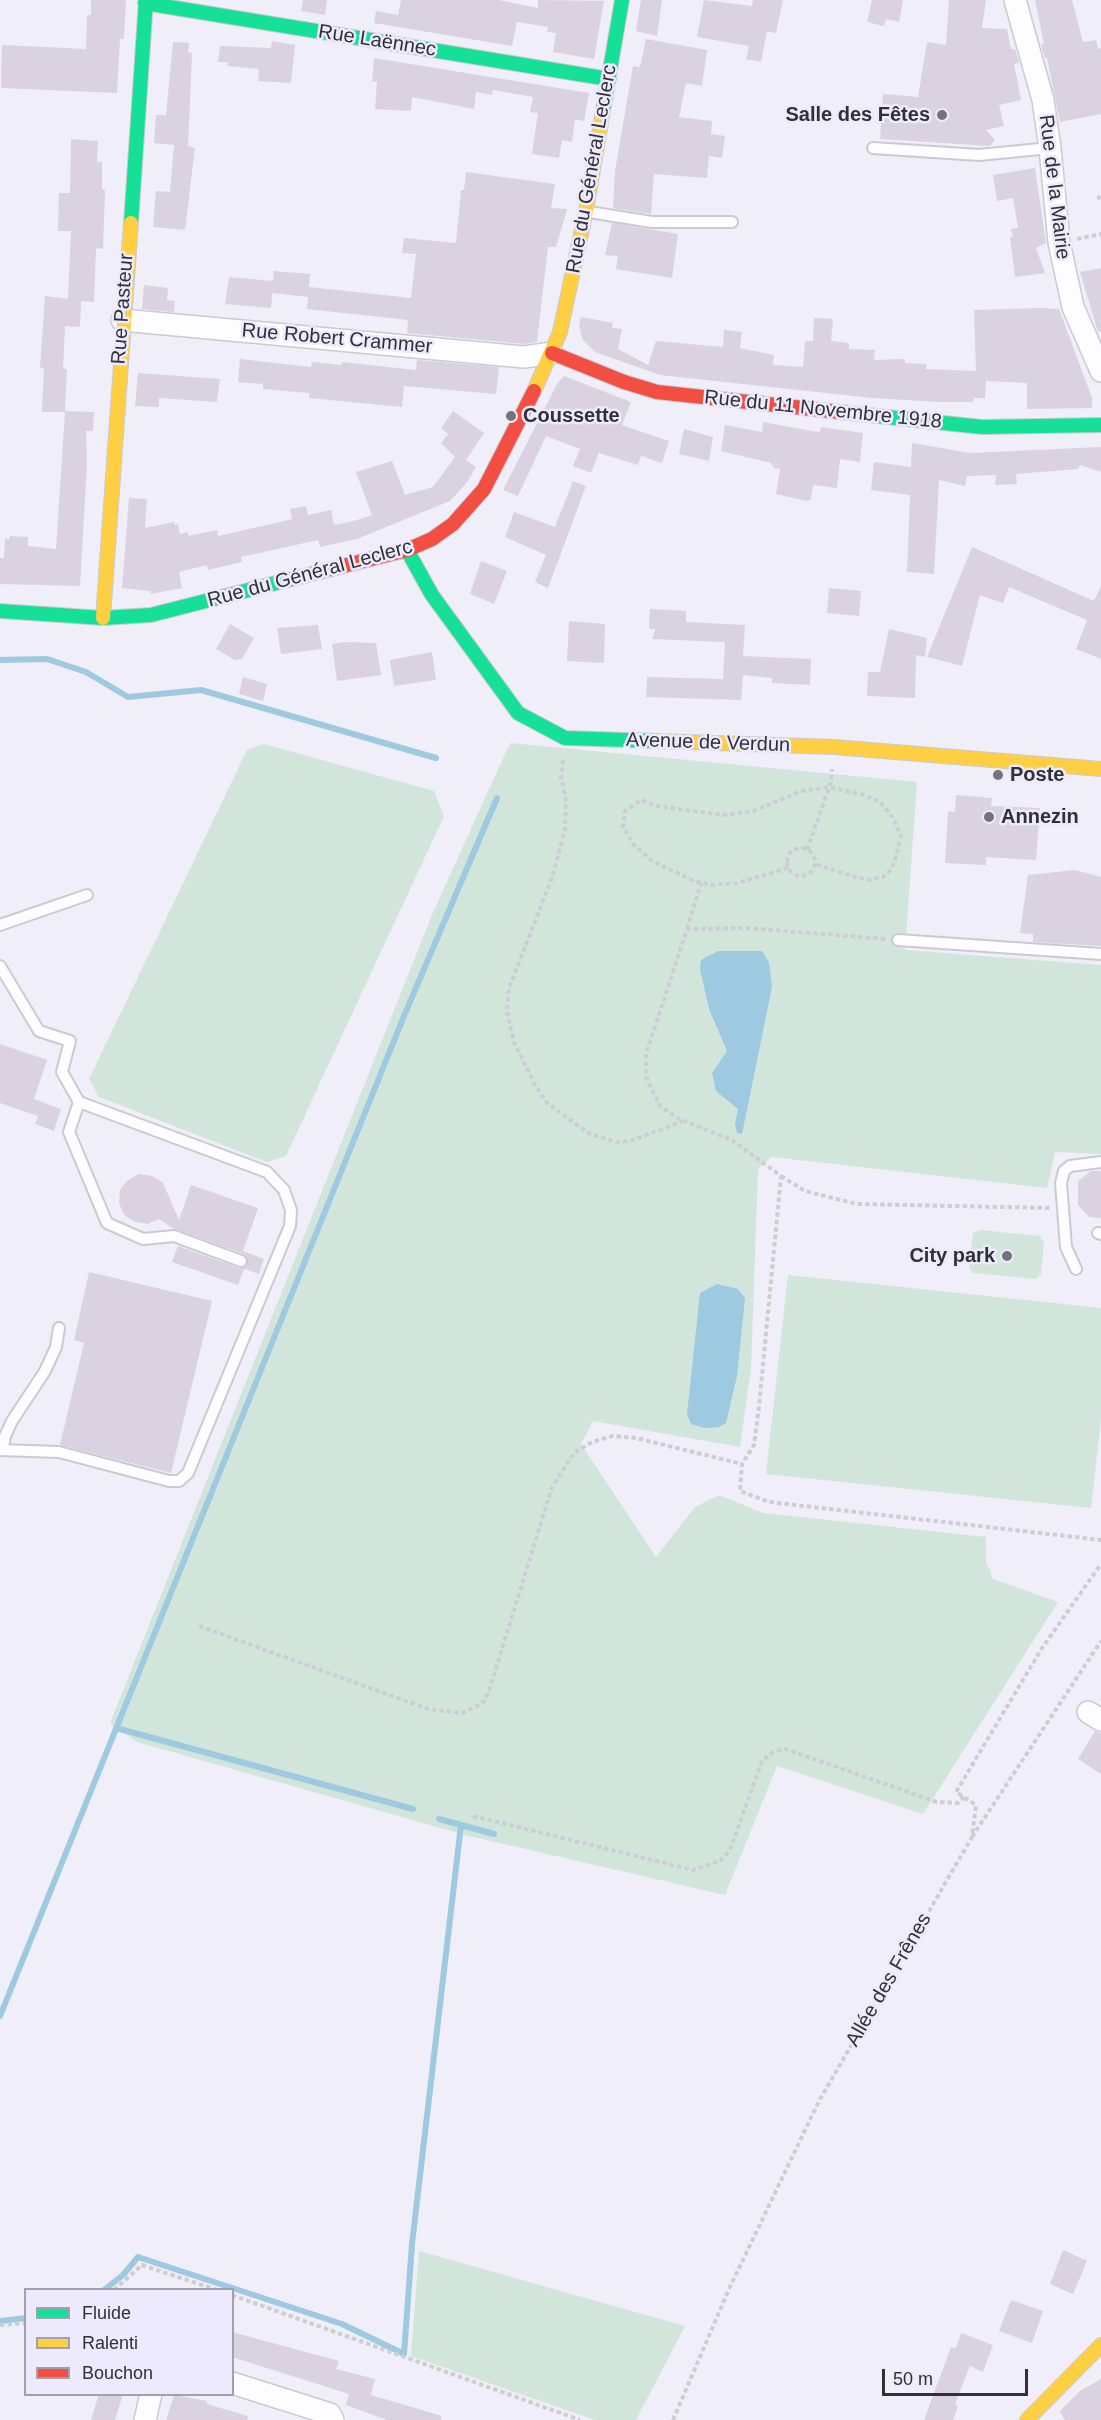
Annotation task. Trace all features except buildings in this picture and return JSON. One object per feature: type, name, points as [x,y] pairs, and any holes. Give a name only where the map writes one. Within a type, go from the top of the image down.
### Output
[{"type":"street","name":"Rue du Général Leclerc","points":[[0,611],[103,618],[151,615],[407,550],[432,539],[453,524],[484,489],[552,353],[560,332],[586,211],[622,0]]},
{"type":"street","name":"Rue de la Mairie","points":[[1015,0],[1043,100],[1059,242],[1073,307],[1101,371]]},
{"type":"street","name":"Rue Laënnec","points":[[145,2],[609,79]]},
{"type":"street","name":"Rue Pasteur","points":[[103,618],[145,2]]},
{"type":"street","name":"Rue Robert Crammer","points":[[122,320],[524,357],[552,353]]},
{"type":"street","name":"Rue du 11 Novembre 1918","points":[[552,353],[624,382],[657,392],[982,427],[1101,425]]},
{"type":"street","name":"Avenue de Verdun","points":[[407,550],[432,595],[518,713],[565,738],[834,747],[1101,769]]},
{"type":"street","points":[[1027,2420],[1101,2345]]},
{"type":"street","points":[[234,2384],[330,2414],[333,2420]]},
{"type":"street","points":[[145,2420],[151,2396]]},
{"type":"lane","points":[[873,148],[979,155],[1050,148]]},
{"type":"lane","points":[[586,211],[652,222],[732,222]]},
{"type":"lane","points":[[0,925],[87,895]]},
{"type":"lane","points":[[898,940],[1101,954]]},
{"type":"lane","points":[[0,966],[39,1031],[70,1041],[62,1072],[79,1102],[267,1172],[284,1190],[291,1210],[290,1226],[188,1473],[179,1481],[169,1482],[59,1452],[2,1450],[12,1421],[45,1371],[56,1347],[59,1328]]},
{"type":"lane","points":[[79,1102],[69,1132],[107,1223],[144,1239],[174,1236],[241,1261]]},
{"type":"lane","points":[[1076,1269],[1066,1247],[1061,1183],[1065,1171],[1077,1163],[1101,1162]]},
{"type":"path","points":[[565,738],[561,776],[566,802],[565,830],[552,878],[509,988],[507,1012],[514,1042],[534,1083],[547,1103],[588,1132],[616,1143],[630,1141],[683,1121]]},
{"type":"path","points":[[807,850],[829,787],[834,747]]},
{"type":"path","points":[[788,868],[737,883],[711,885],[701,883],[652,861],[634,845],[623,828],[625,811],[641,800],[655,806],[723,814],[753,811],[802,791],[829,787],[864,795],[880,802],[893,818],[901,836],[899,848],[891,870],[883,877],[870,880],[814,864]]},
{"type":"path","points":[[795,850],[807,850],[812,854],[814,864],[808,874],[801,876],[794,874],[788,868],[789,855],[795,850]]},
{"type":"path","points":[[701,883],[646,1054],[646,1077],[660,1106],[683,1121],[732,1140],[805,1191],[857,1204],[1062,1209]]},
{"type":"path","points":[[687,929],[748,928],[898,940]]},
{"type":"path","points":[[781,1176],[759,1407],[754,1445],[742,1464],[740,1491],[769,1502],[1101,1540]]},
{"type":"path","points":[[199,1626],[428,1709],[463,1713],[483,1703],[489,1691],[552,1487],[562,1467],[574,1453],[592,1442],[613,1436],[636,1438],[742,1464]]},
{"type":"path","name":"Allée des Frênes","points":[[673,2420],[729,2289],[819,2101],[972,1837],[976,1805],[956,1792],[1042,1648],[1101,1564]]},
{"type":"path","points":[[972,1837],[1101,1641]]},
{"type":"path","points":[[473,1816],[693,1870],[720,1861],[730,1850],[762,1761],[773,1752],[785,1749],[937,1802],[958,1803],[964,1797]]},
{"type":"path","points":[[122,2287],[142,2265],[214,2288]]},
{"type":"path","points":[[234,2296],[580,2420]]},
{"type":"path","points":[[0,2325],[24,2323]]},
{"type":"green space","points":[[510,743],[917,782],[905,950],[1101,965],[1101,1154],[1055,1152],[1047,1188],[772,1157],[758,1169],[751,1368],[740,1447],[593,1421],[581,1444],[656,1557],[695,1507],[719,1495],[763,1513],[986,1537],[986,1561],[993,1579],[1058,1602],[923,1814],[777,1766],[725,1895],[465,1835],[137,1742],[110,1723],[432,915]]},
{"type":"green space","points":[[264,744],[434,791],[444,816],[286,1156],[267,1162],[99,1097],[89,1079],[247,750]]},
{"type":"green space","name":"City park","points":[[980,1230],[1040,1236],[1044,1243],[1041,1274],[1036,1279],[973,1273],[969,1268],[973,1233]]},
{"type":"green space","points":[[788,1275],[1101,1308],[1101,1419],[1091,1508],[766,1474]]},
{"type":"green space","points":[[419,2251],[685,2326],[636,2420],[595,2420],[411,2356]]},
{"type":"water","points":[[718,951],[762,951],[769,963],[772,987],[742,1134],[737,1133],[735,1124],[738,1109],[716,1091],[712,1073],[727,1051],[709,1009],[700,969],[701,960]]},
{"type":"water","points":[[717,1284],[738,1289],[745,1298],[737,1376],[726,1423],[719,1427],[705,1428],[691,1424],[687,1414],[700,1293]]},
{"type":"waterway","points":[[0,660],[47,659],[86,672],[128,697],[201,690],[436,758]]},
{"type":"waterway","points":[[0,2016],[404,1016],[497,798]]},
{"type":"waterway","points":[[116,1728],[413,1809]]},
{"type":"waterway","points":[[439,1819],[494,1834]]},
{"type":"waterway","points":[[234,2289],[342,2324],[404,2354],[412,2244],[461,1825]]},
{"type":"waterway","points":[[107,2288],[123,2275],[138,2257],[232,2288]]},
{"type":"waterway","points":[[0,2321],[24,2318]]},
{"type":"traffic: fast","points":[[131,223],[146,0]]},
{"type":"traffic: fast","points":[[602,116],[622,0]]},
{"type":"traffic: fast","points":[[145,3],[609,79]]},
{"type":"traffic: fast","points":[[849,413],[982,427],[1101,425]]},
{"type":"traffic: fast","points":[[407,550],[432,595],[518,713],[565,738],[657,741]]},
{"type":"traffic: fast","points":[[0,611],[103,618],[151,615],[331,569]]},
{"type":"traffic: slow","points":[[534,391],[560,332],[586,211],[602,116]]},
{"type":"traffic: slow","points":[[103,618],[131,223]]},
{"type":"traffic: slow","points":[[657,741],[834,747],[1101,769]]},
{"type":"traffic: slow","points":[[1027,2420],[1101,2345]]},
{"type":"traffic: jam","points":[[552,353],[624,382],[657,392],[849,413]]},
{"type":"traffic: jam","points":[[331,569],[407,550],[432,539],[453,524],[484,489],[534,391]]},
{"type":"place","name":"Salle des Fêtes","points":[[942,115]]},
{"type":"place","name":"Coussette","points":[[511,416]]},
{"type":"place","name":"Poste","points":[[998,775]]},
{"type":"place","name":"Annezin","points":[[989,817]]},
{"type":"place","name":"City park","points":[[1007,1256]]}]
